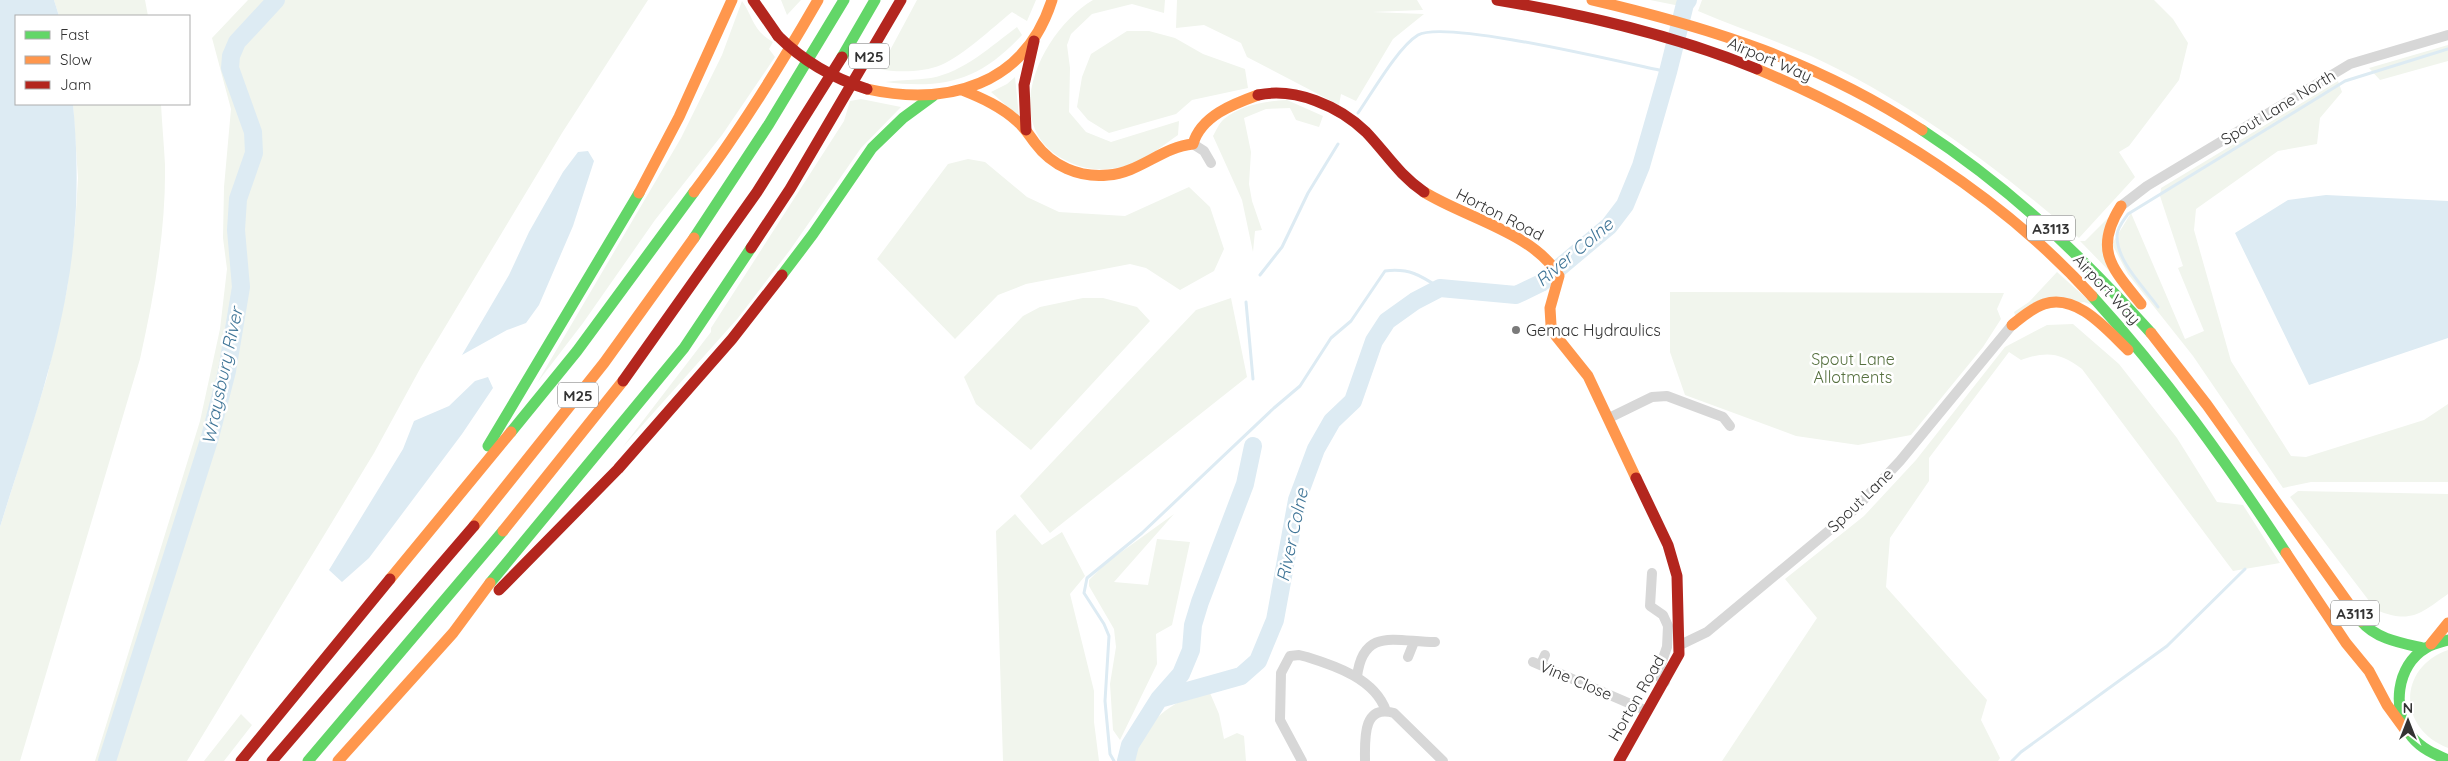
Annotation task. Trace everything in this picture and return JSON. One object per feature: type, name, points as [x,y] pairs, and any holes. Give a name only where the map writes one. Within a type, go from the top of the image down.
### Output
[{"type":"main road","name":"M25","points":[[468,481],[622,227],[661,157],[696,88],[732,0]]},
{"type":"main road","points":[[753,0],[778,36],[809,64],[837,80],[867,90],[890,94],[933,96],[962,90],[1000,72],[1025,52],[1034,41]]},
{"type":"main road","name":"M25","points":[[241,761],[576,351],[721,156],[781,64],[818,0]]},
{"type":"main road","name":"M25","points":[[272,761],[514,478],[612,350],[733,180],[803,70],[844,0]]},
{"type":"main road","name":"M25","points":[[308,761],[534,494],[660,330],[781,156],[875,0]]},
{"type":"main road","name":"M25","points":[[453,633],[470,608],[684,348],[790,188],[901,0]]},
{"type":"main road","points":[[1026,130],[1022,106],[1022,87],[1034,41],[1051,4],[1060,0]]},
{"type":"main road","name":"Airport Way","points":[[1497,0],[1598,19],[1664,36],[1753,67],[1834,104],[1872,124],[1939,166],[2014,222],[2050,254],[2107,312],[2158,372],[2219,453],[2346,643],[2369,671],[2387,705],[2417,744]]},
{"type":"main road","name":"Airport Way","points":[[1592,0],[1696,26],[1776,54],[1835,81],[1906,119],[1957,153],[2036,214],[2088,263],[2143,323],[2192,385],[2360,620],[2375,634],[2391,641],[2427,646]]},
{"type":"main road","points":[[962,90],[990,102],[1026,130],[1034,142],[1057,164],[1083,175],[1114,175],[1131,170],[1176,146],[1193,144]]},
{"type":"main road","name":"Horton Road","points":[[1193,144],[1196,130],[1229,107],[1264,93],[1296,93],[1349,119],[1362,128],[1391,164],[1418,188],[1453,209],[1533,247],[1546,257],[1558,271],[1559,276],[1550,308],[1551,325],[1556,336],[1584,370],[1609,418],[1673,556],[1678,576],[1680,645],[1675,664],[1619,761]]},
{"type":"main road","name":"M25","points":[[338,761],[453,633],[475,614],[618,469],[738,332],[813,234],[872,148],[904,118],[933,96]]},
{"type":"main road","points":[[2121,206],[2111,220],[2108,231],[2106,246],[2110,262],[2168,339],[2192,385]]},
{"type":"main road","points":[[2012,324],[2030,311],[2048,303],[2067,303],[2081,309],[2138,361],[2158,372]]},
{"type":"main road","points":[[2406,731],[2400,701],[2401,679],[2410,661],[2448,623]]},
{"type":"main road","points":[[2427,646],[2448,640]]},
{"type":"main road","points":[[2417,744],[2431,754],[2448,760]]},
{"type":"main road","points":[[2417,744],[2424,761]]},
{"type":"street","name":"Spout Lane North","points":[[2121,206],[2150,184],[2350,64],[2448,35]]},
{"type":"street","points":[[1193,144],[1204,151],[1211,162]]},
{"type":"street","name":"Spout Lane","points":[[1680,645],[1707,632],[1855,509],[1900,461],[2012,324]]},
{"type":"street","points":[[1609,418],[1652,397],[1667,396],[1723,417],[1730,426]]},
{"type":"street","points":[[1652,574],[1650,606],[1663,615],[1668,626],[1667,647],[1657,675],[1665,682]]},
{"type":"street","points":[[1357,677],[1363,652],[1382,639],[1435,642]]},
{"type":"street","points":[[1408,657],[1414,642]]},
{"type":"street","points":[[1302,761],[1280,720],[1281,673],[1290,656],[1299,655],[1307,657],[1357,677],[1380,698],[1386,711]]},
{"type":"street","name":"Vine Close","points":[[1540,660],[1647,711]]},
{"type":"street","points":[[1365,761],[1364,731],[1369,720],[1379,712],[1386,711],[1394,713],[1443,761]]},
{"type":"green space","points":[[54,0],[145,0],[148,15],[59,15]]},
{"type":"green space","points":[[248,0],[648,0],[562,133],[421,367],[374,453],[187,761],[95,761],[200,421],[220,329],[227,269],[223,238],[224,187],[231,109],[212,38]]},
{"type":"green space","points":[[781,0],[801,0],[787,15]]},
{"type":"green space","points":[[917,0],[1036,0],[1027,21],[1012,12],[968,48],[941,65],[910,71],[880,69]]},
{"type":"green space","points":[[1093,0],[1165,0],[1164,13],[1132,4],[1092,14],[1071,34],[1067,45],[1070,68],[1069,112],[1086,132],[1111,142],[1179,121],[1178,135],[1160,148],[1133,164],[1110,169],[1082,167],[1067,161],[1045,145],[1034,125],[1030,103],[1034,79],[1043,55],[1057,33],[1074,14]]},
{"type":"green space","points":[[1177,0],[1417,0],[1423,10],[1372,12],[1424,14],[1393,39],[1356,101],[1341,94],[1339,105],[1247,57],[1241,43],[1204,25],[1176,28]]},
{"type":"green space","points":[[1650,0],[1684,0],[1680,6]]},
{"type":"green space","points":[[1702,0],[2154,0],[2173,19],[2188,43],[2179,80],[2129,146],[2119,152],[2135,177],[2079,238],[1984,161],[1918,115],[1848,74],[1811,56],[1698,11]]},
{"type":"green space","points":[[742,1],[757,28],[773,42],[769,49],[775,57],[722,135],[655,220],[583,323],[537,383],[681,138],[722,55]]},
{"type":"green space","points":[[1017,27],[1022,35],[1006,51],[976,72],[960,78],[926,84],[885,82],[931,78],[955,70],[977,57]]},
{"type":"green space","points":[[1127,31],[1149,31],[1175,38],[1203,54],[1245,69],[1248,88],[1192,100],[1176,114],[1109,133],[1088,120],[1077,107],[1082,77],[1091,54]]},
{"type":"green space","points":[[2448,45],[2448,61],[2380,80],[2369,68]]},
{"type":"green space","points":[[1015,77],[1019,117],[991,92],[1007,84]]},
{"type":"green space","points":[[2338,81],[2342,92],[2320,118],[2317,144],[2278,151],[2196,209],[2194,230],[2231,361],[2291,456],[2306,457],[2424,420],[2448,404],[2448,482],[2311,482],[2283,488],[2193,356],[2128,274],[2112,244],[2131,213],[2185,339],[2204,331],[2178,268],[2183,266],[2160,196],[2161,188]]},
{"type":"green space","points":[[861,99],[901,107],[861,148],[790,250],[738,318],[622,448],[711,332],[711,328],[844,121],[850,101]]},
{"type":"green space","points":[[1287,100],[1323,116],[1319,127],[1296,120],[1290,108],[1266,109],[1244,118],[1251,152],[1249,184],[1252,201],[1262,230],[1255,231],[1253,252],[1242,200],[1213,136],[1222,121],[1238,110],[1270,101]]},
{"type":"green space","points":[[73,105],[161,105],[165,165],[163,214],[154,287],[140,359],[20,761],[0,761],[0,527],[47,377],[67,289],[75,227],[78,178]]},
{"type":"green space","points":[[968,159],[985,162],[1027,197],[1059,212],[1125,216],[1189,187],[1210,207],[1224,249],[1214,271],[1180,290],[1146,268],[1130,264],[1026,284],[998,295],[955,339],[877,259],[948,164]]},
{"type":"green space","points":[[2111,215],[2115,277],[2080,241],[2085,241]]},
{"type":"green space","points":[[2057,272],[2095,306],[2084,302],[2015,315],[2014,312],[2029,302]]},
{"type":"green space","name":"Spout Lane Allotments","points":[[1670,292],[2004,293],[1997,309],[2001,319],[1983,347],[1911,435],[1858,445],[1796,436],[1685,395],[1670,352]]},
{"type":"green space","points":[[1083,298],[1103,298],[1137,307],[1150,321],[1031,450],[976,404],[964,377],[1023,316],[1040,307]]},
{"type":"green space","points":[[1231,298],[1247,377],[1050,533],[1020,496],[1196,310]]},
{"type":"green space","points":[[2073,324],[2119,364],[2177,438],[2217,502],[2243,505],[2280,563],[2233,571],[2082,369],[2060,356],[2045,354],[2021,360],[2009,352],[1929,458],[1929,481],[1890,538],[1886,587],[1987,700],[1981,720],[2000,758],[1998,761],[1722,761],[1817,618],[1785,579],[1864,516],[1916,460],[2005,347],[2047,325]]},
{"type":"green space","points":[[2298,491],[2448,494],[2448,594],[2415,615],[2398,616],[2376,610],[2290,497]]},
{"type":"green space","points":[[1015,514],[1042,545],[1062,532],[1085,576],[1070,594],[1094,691],[1094,722],[1099,761],[1003,761],[996,531]]},
{"type":"green space","points":[[1174,514],[1114,582],[1148,585],[1157,539],[1190,542],[1172,625],[1156,634],[1157,664],[1120,740],[1113,730],[1110,684],[1116,647],[1114,629],[1089,586],[1089,580],[1106,563]]},
{"type":"green space","points":[[2448,650],[2448,748],[2432,739],[2420,727],[2413,713],[2410,699],[2412,684],[2419,670],[2431,659]]},
{"type":"green space","points":[[1207,686],[1219,714],[1224,739],[1237,733],[1244,736],[1246,761],[1135,761],[1137,747],[1142,735],[1150,724],[1171,706]]},
{"type":"green space","points":[[241,714],[252,725],[224,761],[204,761]]},
{"type":"shaded area","points":[[0,0],[54,0],[59,15],[15,15],[15,105],[73,105],[77,174],[71,266],[54,349],[0,527]]},
{"type":"shaded area","points":[[588,151],[594,161],[573,226],[539,305],[526,323],[507,330],[462,355],[509,275],[529,232],[563,172],[578,152]]},
{"type":"shaded area","points":[[2326,195],[2448,201],[2448,338],[2309,385],[2235,233],[2288,200]]},
{"type":"shaded area","points":[[488,377],[493,388],[462,434],[369,558],[342,582],[329,570],[403,449],[414,421],[449,406],[475,381]]},
{"type":"waterway","name":"Wraysbury River","points":[[107,761],[210,437],[227,371],[241,287],[236,230],[238,199],[254,153],[253,132],[230,68],[231,56],[237,42],[276,0]]},
{"type":"waterway","name":"River Colne","points":[[1159,699],[1241,676],[1258,661],[1275,620],[1297,500],[1316,449],[1332,421],[1353,401],[1374,341],[1387,321],[1415,301],[1440,288],[1516,295],[1541,283],[1609,226],[1625,205],[1641,166],[1685,4],[1688,0]]},
{"type":"waterway","name":"River Colne","points":[[1358,113],[1402,49],[1418,35],[1435,32],[1463,33],[1538,44],[1668,72]]},
{"type":"waterway","points":[[2158,307],[2126,264],[2118,245],[2117,235],[2120,226],[2128,214],[2345,81],[2448,49]]},
{"type":"waterway","name":"River Colne","points":[[1260,275],[1282,247],[1308,193],[1338,144]]},
{"type":"waterway","points":[[1114,761],[1110,754],[1105,701],[1109,636],[1104,624],[1084,593],[1087,578],[1142,533],[1274,408],[1300,386],[1331,338],[1351,321],[1385,271],[1408,272],[1426,279],[1440,288]]},
{"type":"waterway","name":"River Colne","points":[[1246,302],[1253,379]]},
{"type":"waterway","name":"River Colne","points":[[1126,761],[1130,745],[1159,699],[1181,674],[1191,650],[1193,625],[1245,484],[1253,446]]},
{"type":"waterway","points":[[2012,761],[2021,752],[2167,646],[2245,569]]},
{"type":"traffic: fast","points":[[694,238],[769,124],[844,0]]},
{"type":"traffic: fast","points":[[842,57],[875,0]]},
{"type":"traffic: fast","points":[[782,275],[813,234],[872,148],[903,118],[933,96]]},
{"type":"traffic: fast","points":[[1922,130],[1985,175],[2043,224],[2098,277],[2151,333]]},
{"type":"traffic: fast","points":[[511,432],[577,351],[694,192]]},
{"type":"traffic: fast","points":[[488,446],[639,193]]},
{"type":"traffic: fast","points":[[490,583],[684,348],[751,248]]},
{"type":"traffic: fast","points":[[2092,296],[2170,389],[2241,486],[2286,553]]},
{"type":"traffic: fast","points":[[308,761],[503,531]]},
{"type":"traffic: fast","points":[[2361,621],[2381,636],[2423,648]]},
{"type":"traffic: fast","points":[[2448,640],[2426,648],[2408,665],[2400,689],[2399,702],[2405,726],[2412,737],[2424,748],[2448,760]]},
{"type":"traffic: slow","points":[[639,193],[679,117],[732,0]]},
{"type":"traffic: slow","points":[[694,192],[759,98],[818,0]]},
{"type":"traffic: slow","points":[[867,89],[897,94],[926,95],[954,91],[980,83],[1003,70],[1023,52],[1040,29],[1052,0]]},
{"type":"traffic: slow","points":[[1592,0],[1722,36],[1804,66],[1883,106],[1922,130]]},
{"type":"traffic: slow","points":[[1757,69],[1849,112],[1937,164],[2019,226],[2057,260],[2092,296]]},
{"type":"traffic: slow","points":[[962,90],[992,103],[1012,117],[1023,127],[1042,151],[1058,164],[1087,175],[1108,175],[1130,170],[1171,150],[1193,144],[1203,126],[1219,112],[1258,95]]},
{"type":"traffic: slow","points":[[1424,192],[1516,237],[1548,261],[1559,276],[1550,308],[1551,325],[1556,336],[1588,376],[1636,478]]},
{"type":"traffic: slow","points":[[2121,206],[2108,235],[2107,247],[2115,269],[2141,304]]},
{"type":"traffic: slow","points":[[474,526],[604,363],[694,238]]},
{"type":"traffic: slow","points":[[2012,325],[2031,310],[2044,304],[2056,302],[2068,304],[2080,308],[2090,315],[2128,350]]},
{"type":"traffic: slow","points":[[2151,333],[2207,405],[2361,621]]},
{"type":"traffic: slow","points":[[503,531],[623,381]]},
{"type":"traffic: slow","points":[[390,579],[511,432]]},
{"type":"traffic: slow","points":[[2286,553],[2346,643],[2369,671],[2387,705],[2406,731]]},
{"type":"traffic: slow","points":[[338,761],[453,633],[490,583]]},
{"type":"traffic: slow","points":[[2431,644],[2448,623]]},
{"type":"traffic: jam","points":[[753,0],[778,36]]},
{"type":"traffic: jam","points":[[751,248],[790,189],[901,0]]},
{"type":"traffic: jam","points":[[1497,0],[1564,12],[1629,27],[1694,46],[1757,69]]},
{"type":"traffic: jam","points":[[778,36],[798,54],[819,68],[842,80],[867,89]]},
{"type":"traffic: jam","points":[[1026,130],[1024,85],[1034,41]]},
{"type":"traffic: jam","points":[[623,381],[757,192],[842,57]]},
{"type":"traffic: jam","points":[[1258,95],[1272,93],[1301,96],[1343,114],[1366,132],[1400,171],[1424,192]]},
{"type":"traffic: jam","points":[[499,590],[618,469],[732,339],[782,275]]},
{"type":"traffic: jam","points":[[1619,761],[1679,654],[1677,576],[1668,545],[1636,478]]},
{"type":"traffic: jam","points":[[272,761],[474,526]]},
{"type":"traffic: jam","points":[[241,761],[390,579]]},
{"type":"place","name":"Gemac Hydraulics","points":[[1516,330]]}]
